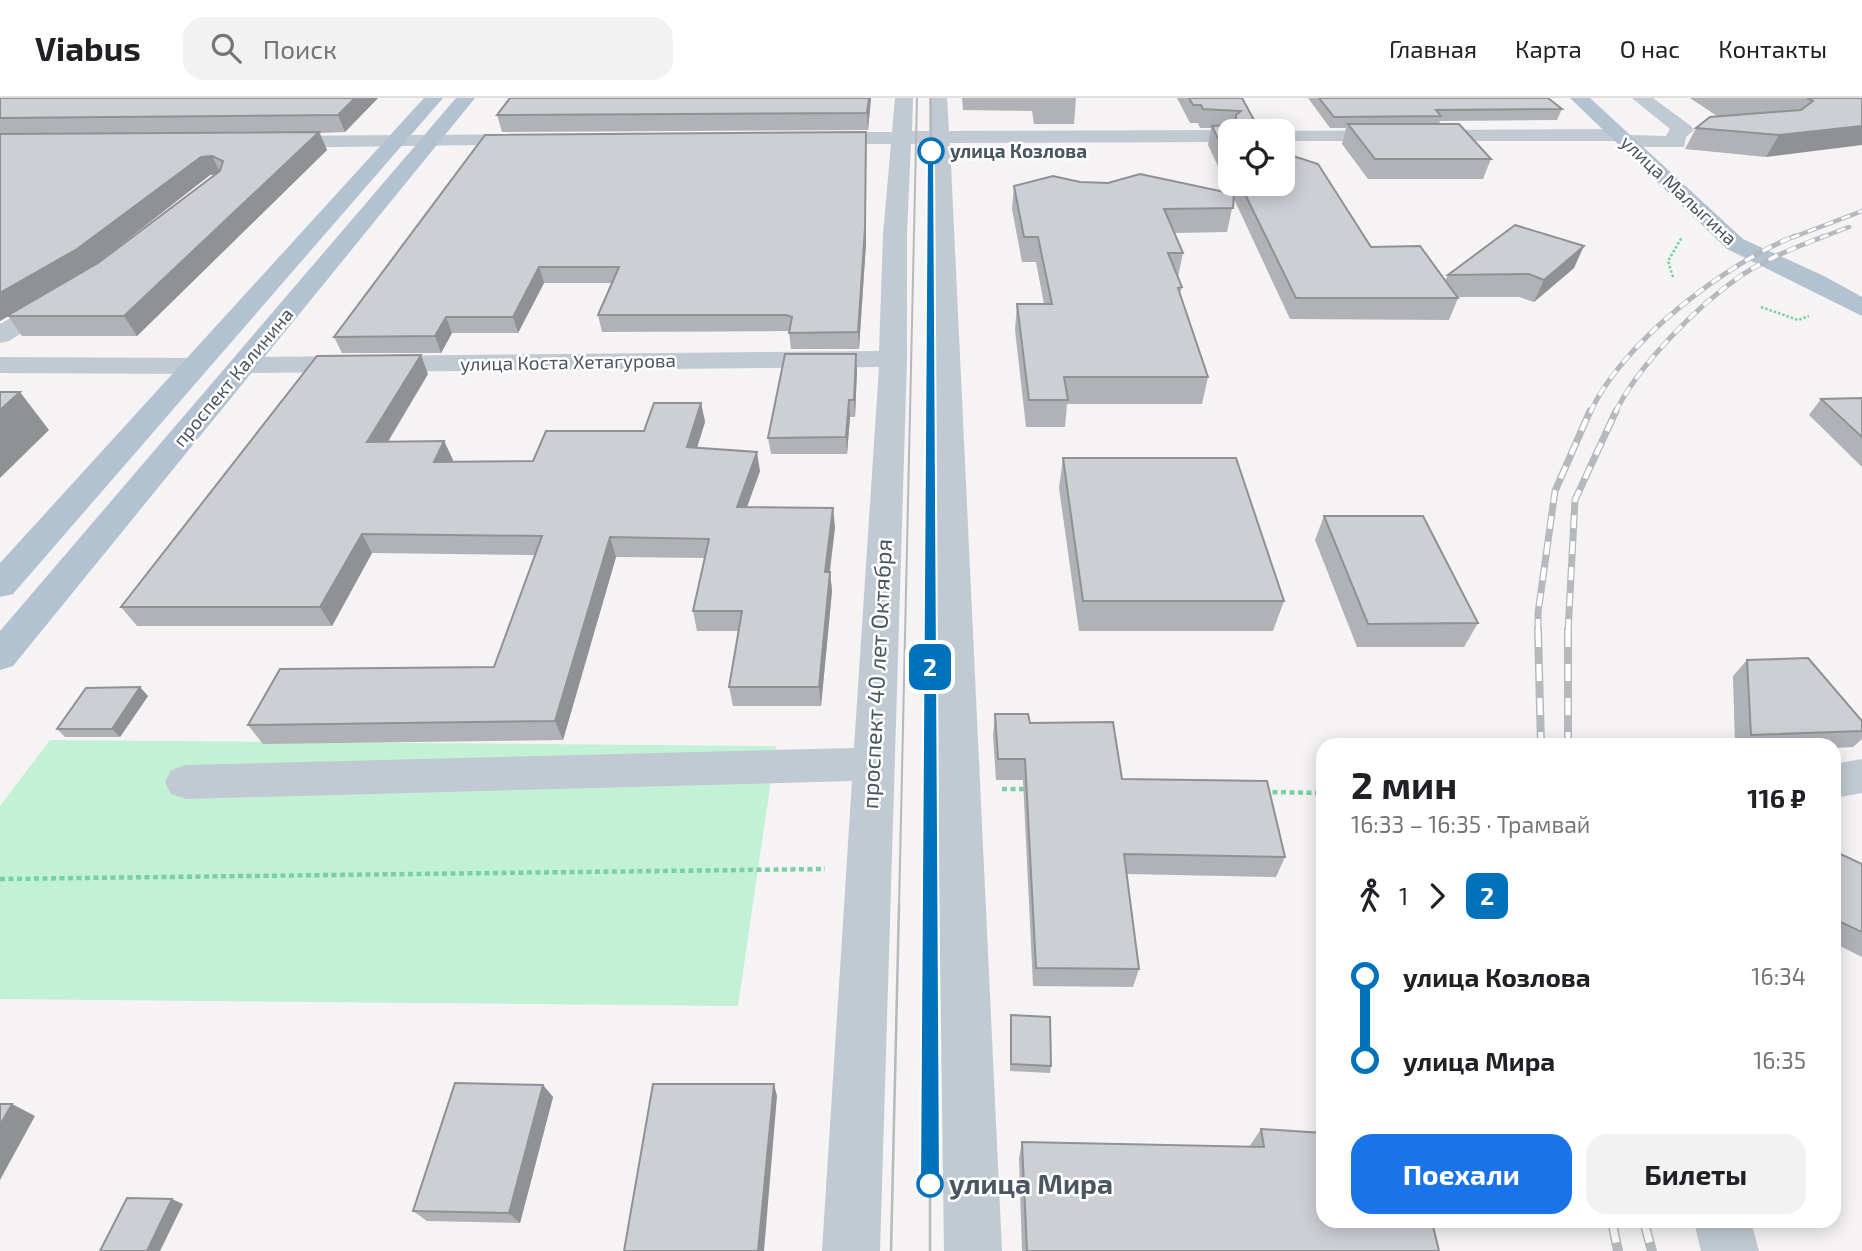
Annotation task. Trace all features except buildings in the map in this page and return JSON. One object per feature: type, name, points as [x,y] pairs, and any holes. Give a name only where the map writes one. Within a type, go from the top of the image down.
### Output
[{"type":"main road","name":"проспект Калинина","points":[[0,584],[434,98]]},
{"type":"main road","name":"проспект Калинина","points":[[0,656],[466,98]]},
{"type":"main road","name":"улица Малыгина","points":[[1579,98],[1735,244],[1857,300]]},
{"type":"street","name":"проспект 40 лет Октября","points":[[851,1251],[893,359],[900,137],[904,98]]},
{"type":"street","points":[[938,98],[937,136],[944,249],[973,1251]]},
{"type":"street","points":[[1641,98],[1684,130]]},
{"type":"street","points":[[1295,135],[1623,138],[1677,143],[1676,134],[1684,130],[1710,128]]},
{"type":"street","points":[[789,138],[1218,136]]},
{"type":"street","points":[[250,142],[554,140]]},
{"type":"street","points":[[0,335],[78,288]]},
{"type":"street","name":"улица Коста Хетагурова","points":[[243,365],[893,359]]},
{"type":"street","points":[[0,365],[195,366]]},
{"type":"street","points":[[186,782],[873,764]]},
{"type":"street","points":[[1841,780],[1862,776]]},
{"type":"street","points":[[1724,1228],[1730,1251]]},
{"type":"path","points":[[1673,277],[1668,261],[1686,230]]},
{"type":"path","points":[[1761,307],[1798,320],[1809,316]]},
{"type":"path","points":[[960,788],[1030,789]]},
{"type":"path","points":[[1251,792],[1316,793]]},
{"type":"path","points":[[0,879],[868,869]]},
{"type":"green space","points":[[50,740],[776,746],[738,1006],[0,999],[0,806]]},
{"type":"tram line","points":[[899,907],[917,98]]},
{"type":"tram line","points":[[930,907],[931,98]]},
{"type":"tram line","name":"2","points":[[930,1184],[931,151]]},
{"type":"tram line","points":[[891,1251],[899,905]]},
{"type":"tram line","points":[[930,907],[930,1251]]},
{"type":"railway","points":[[1791,238],[1862,211]]},
{"type":"railway","points":[[1820,238],[1849,227]]},
{"type":"railway","points":[[1590,413],[1625,360],[1678,309],[1738,265],[1795,236]]},
{"type":"railway","points":[[1615,412],[1638,375],[1671,337],[1707,302],[1752,269],[1782,253],[1825,236]]},
{"type":"railway","points":[[1538,630],[1555,491],[1590,411]]},
{"type":"railway","points":[[1568,632],[1575,500],[1615,412]]},
{"type":"railway","points":[[1538,630],[1541,738]]},
{"type":"railway","points":[[1568,632],[1568,738]]},
{"type":"railway","points":[[1613,1228],[1618,1251]]},
{"type":"railway","points":[[1646,1228],[1652,1251]]},
{"type":"place","name":"улица Козлова","points":[[931,151]]},
{"type":"place","name":"улица Мира","points":[[930,1184]]}]
